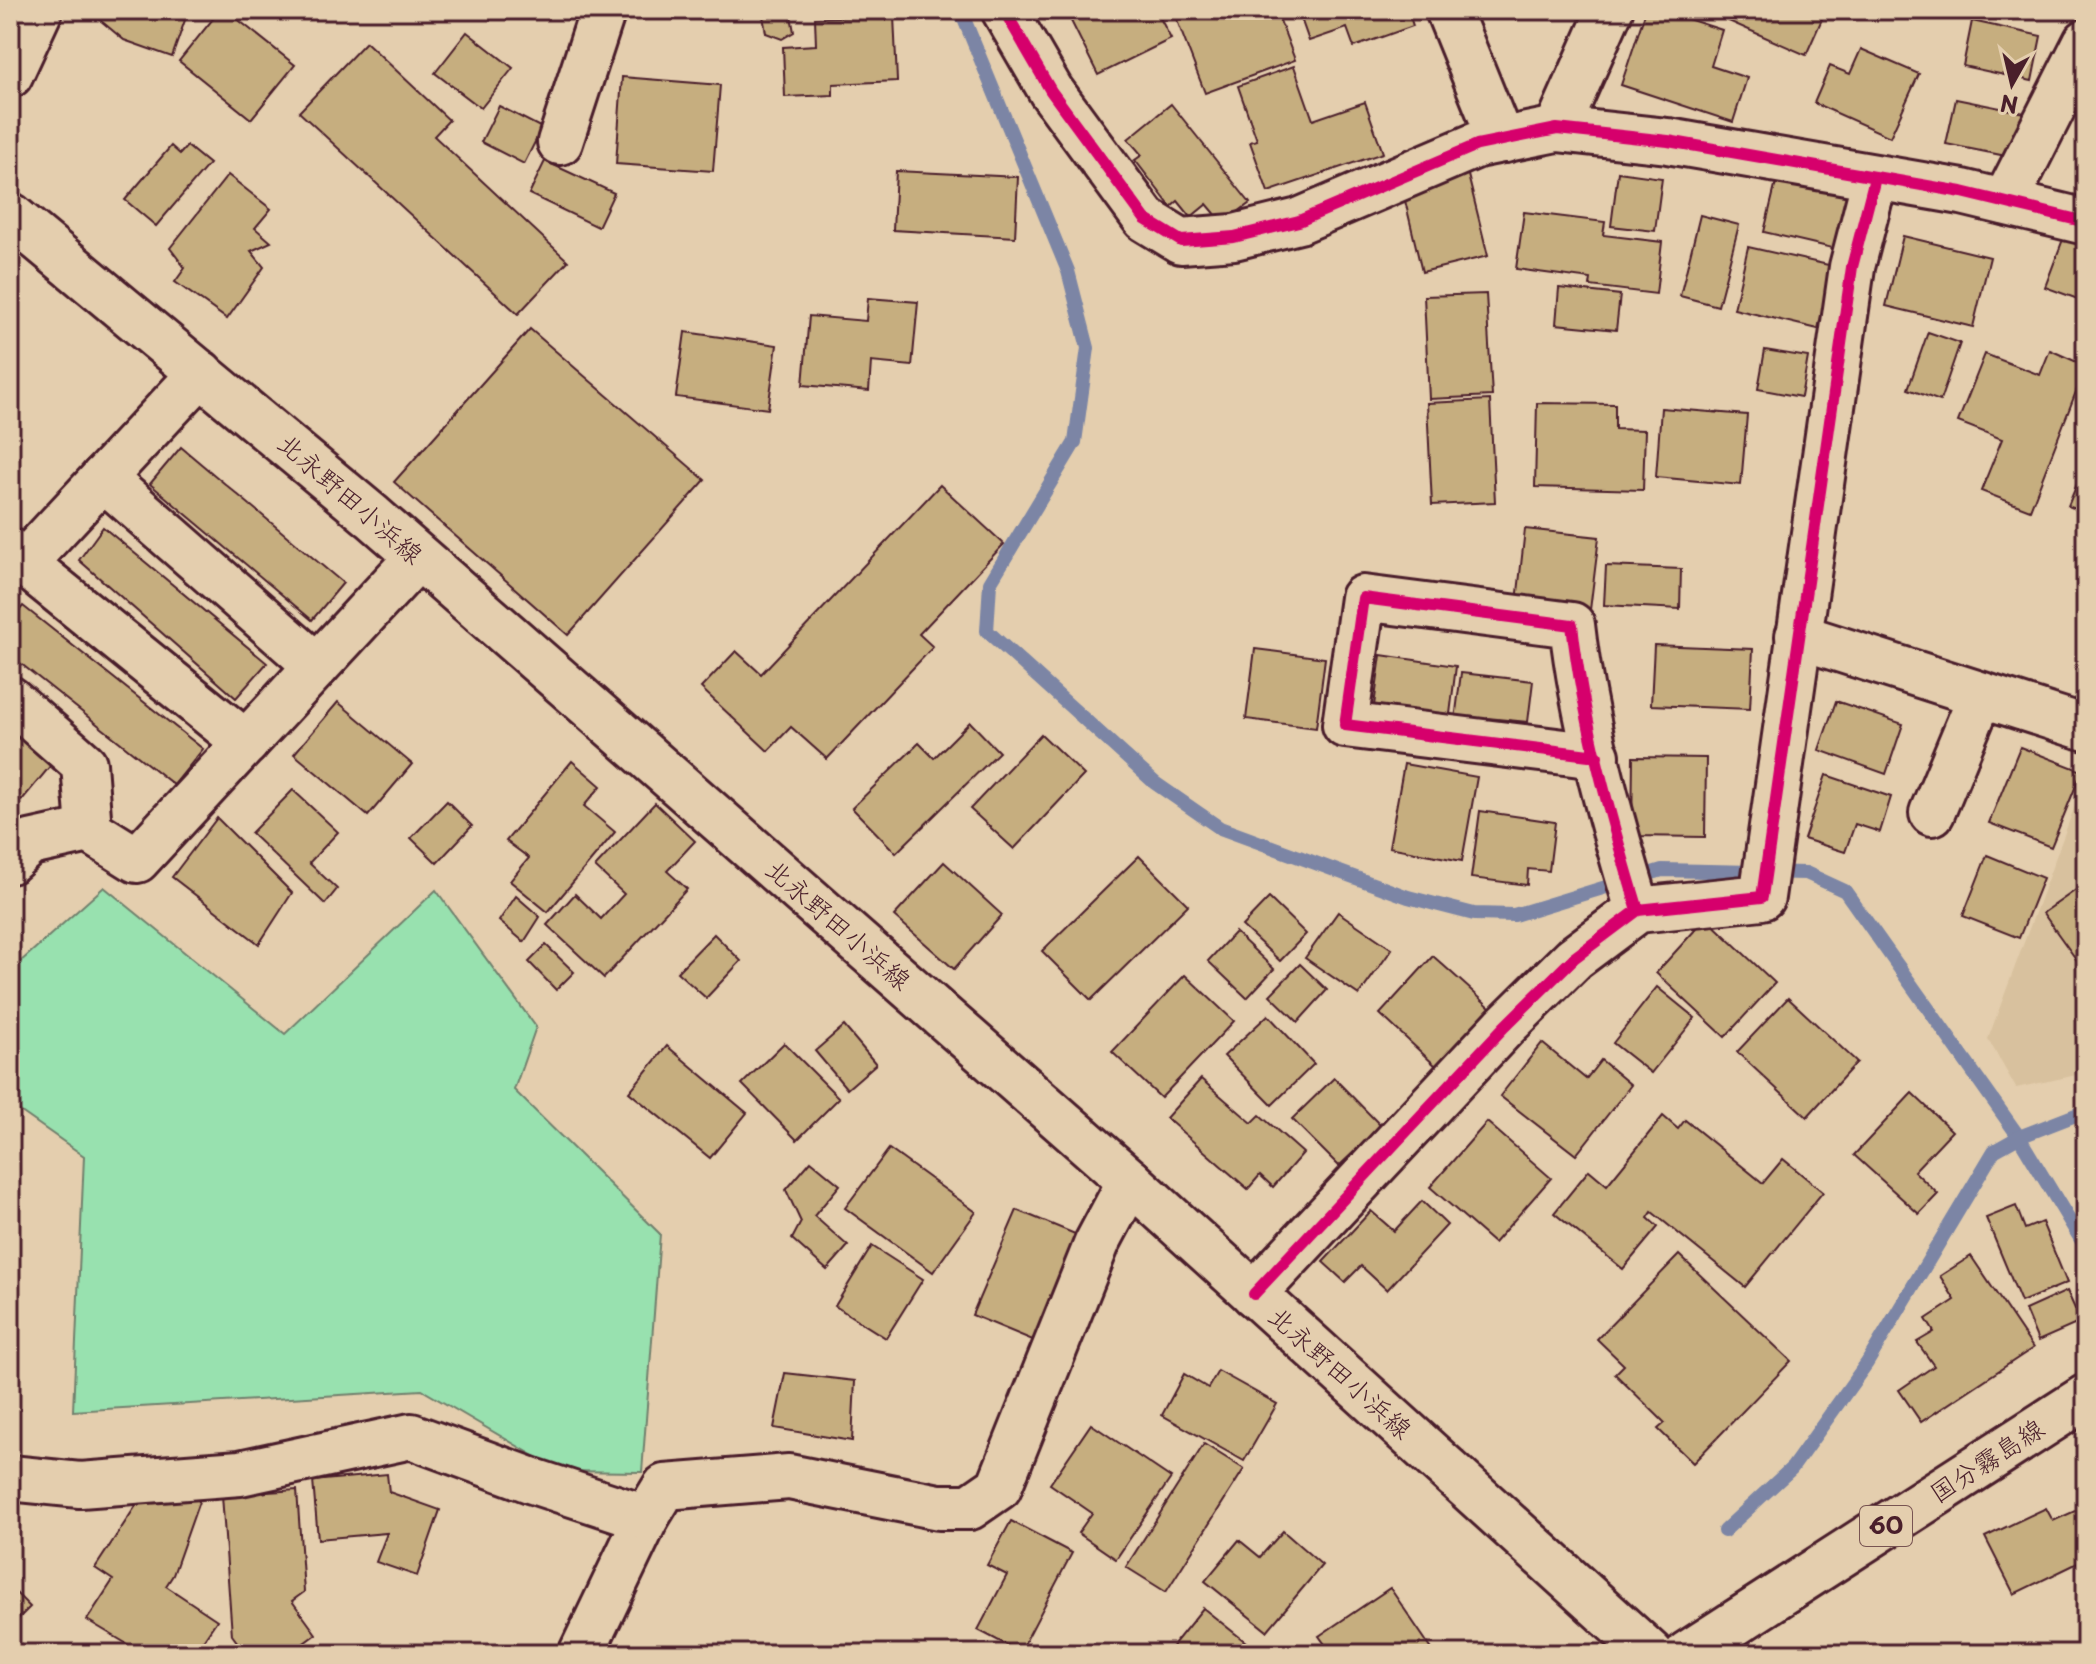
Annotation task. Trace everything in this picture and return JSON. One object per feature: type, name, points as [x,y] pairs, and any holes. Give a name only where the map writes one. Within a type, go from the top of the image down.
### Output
[{"type":"street","points":[[10,75],[40,10]]},
{"type":"street","points":[[560,142],[603,10]]},
{"type":"street","points":[[1004,10],[1051,91],[1145,219],[1181,241],[1234,237],[1299,221],[1477,145],[1557,129],[1668,141],[2005,202],[2086,222]]},
{"type":"street","points":[[1448,10],[1495,126],[1505,140]]},
{"type":"street","points":[[1557,129],[1610,10]]},
{"type":"street","points":[[2005,202],[2086,42]]},
{"type":"street","points":[[1254,1294],[1504,1027],[1574,958],[1638,910],[1762,897],[1852,267],[1875,178]]},
{"type":"street","name":"北永野田小浜線","points":[[10,215],[418,557],[1130,1181],[1651,1654]]},
{"type":"street","points":[[201,373],[103,478],[17,557],[246,743]]},
{"type":"street","points":[[103,478],[317,666]]},
{"type":"street","points":[[17,844],[89,830],[137,860],[418,557]]},
{"type":"street","points":[[1597,756],[1345,725],[1363,598],[1572,625],[1578,674],[1618,845],[1638,910]]},
{"type":"street","points":[[1798,636],[2086,728]]},
{"type":"street","points":[[1932,813],[1981,695]]},
{"type":"street","points":[[10,699],[84,764],[89,830]]},
{"type":"street","points":[[581,1654],[646,1518],[665,1487],[789,1477],[939,1507],[970,1507],[999,1487],[1097,1243],[1130,1181]]},
{"type":"street","name":"国分霧島線","points":[[1687,1654],[2086,1397]]},
{"type":"street","points":[[10,1478],[80,1485],[240,1473],[411,1436],[646,1518]]},
{"type":"shaded area","points":[[2086,776],[2086,1073],[2016,1088],[1988,1039]]},
{"type":"green space","points":[[104,887],[285,1034],[436,890],[536,1027],[514,1090],[660,1234],[642,1472],[560,1471],[422,1390],[73,1411],[84,1156],[10,1104],[10,971]]},
{"type":"building","points":[[88,10],[157,10],[185,20],[172,57],[124,40]]},
{"type":"building","points":[[220,10],[226,10],[295,65],[251,119],[179,61]]},
{"type":"building","points":[[762,10],[790,10],[794,32],[782,39],[766,33]]},
{"type":"building","points":[[1072,10],[1156,10],[1171,39],[1098,75],[1067,13]]},
{"type":"building","points":[[1173,10],[1276,10],[1295,60],[1205,93]]},
{"type":"building","points":[[1298,10],[1408,10],[1413,26],[1354,47],[1347,28],[1309,41]]},
{"type":"building","points":[[1646,10],[1660,10],[1722,30],[1711,66],[1747,78],[1733,122],[1621,85]]},
{"type":"building","points":[[1728,10],[1826,10],[1806,55],[1724,19]]},
{"type":"building","points":[[894,16],[897,81],[833,84],[833,95],[785,97],[783,47],[816,45],[815,18]]},
{"type":"building","points":[[1972,21],[2041,36],[2032,81],[1963,66]]},
{"type":"building","points":[[467,32],[513,68],[481,108],[435,73]]},
{"type":"building","points":[[366,42],[449,120],[434,136],[568,261],[518,314],[299,112]]},
{"type":"building","points":[[1861,49],[1919,74],[1890,137],[1814,103],[1830,66],[1850,74]]},
{"type":"building","points":[[1294,66],[1313,120],[1365,102],[1383,153],[1268,192],[1250,142],[1257,140],[1238,86]]},
{"type":"building","points":[[622,77],[720,85],[713,171],[616,164]]},
{"type":"building","points":[[1956,99],[2025,113],[2016,158],[1946,144]]},
{"type":"building","points":[[1171,104],[1250,203],[1223,223],[1207,204],[1191,217],[1178,201],[1171,207],[1135,160],[1142,155],[1128,139]]},
{"type":"building","points":[[499,106],[542,128],[524,164],[481,142]]},
{"type":"building","points":[[171,146],[180,154],[187,146],[209,164],[156,226],[125,200]]},
{"type":"building","points":[[545,161],[614,193],[598,227],[529,194]]},
{"type":"building","points":[[896,171],[1018,177],[1015,237],[893,230]]},
{"type":"building","points":[[1467,171],[1488,256],[1422,272],[1402,188]]},
{"type":"building","points":[[1618,172],[1662,178],[1655,231],[1611,226]]},
{"type":"building","points":[[228,175],[271,209],[255,228],[271,242],[251,251],[264,267],[227,319],[175,282],[185,268],[170,248]]},
{"type":"building","points":[[1777,178],[1853,196],[1841,250],[1764,232]]},
{"type":"building","points":[[1524,212],[1605,222],[1603,235],[1662,242],[1656,294],[1590,286],[1591,279],[1516,269]]},
{"type":"building","points":[[1700,215],[1739,225],[1718,306],[1680,296]]},
{"type":"building","points":[[2068,226],[2086,232],[2086,302],[2045,287]]},
{"type":"building","points":[[1903,236],[1990,257],[1973,327],[1886,306]]},
{"type":"building","points":[[1748,247],[1833,266],[1818,329],[1734,309]]},
{"type":"building","points":[[1559,288],[1620,295],[1616,330],[1556,324]]},
{"type":"building","points":[[1486,294],[1492,396],[1429,399],[1424,296]]},
{"type":"building","points":[[868,298],[918,302],[912,366],[871,362],[869,391],[803,385],[809,316],[866,321]]},
{"type":"building","points":[[530,329],[705,480],[568,635],[394,482]]},
{"type":"building","points":[[685,332],[777,345],[768,409],[676,397]]},
{"type":"building","points":[[1928,332],[1960,343],[1940,401],[1908,389]]},
{"type":"building","points":[[1765,350],[1808,357],[1801,397],[1758,389]]},
{"type":"building","points":[[2050,350],[2086,366],[2030,510],[1981,491],[2002,439],[1958,422],[1985,354],[2040,375]]},
{"type":"building","points":[[1490,400],[1495,502],[1432,505],[1427,403]]},
{"type":"building","points":[[1537,403],[1615,404],[1615,429],[1645,430],[1643,490],[1535,487]]},
{"type":"building","points":[[1661,408],[1747,415],[1741,485],[1656,477]]},
{"type":"building","points":[[181,447],[343,583],[312,620],[150,484]]},
{"type":"building","points":[[2086,462],[2086,513],[2068,506]]},
{"type":"building","points":[[940,485],[1004,544],[919,634],[933,647],[827,759],[791,727],[768,751],[701,688],[736,651],[761,674]]},
{"type":"building","points":[[103,527],[267,663],[236,698],[79,560]]},
{"type":"building","points":[[1525,529],[1599,537],[1590,610],[1517,602]]},
{"type":"building","points":[[1606,566],[1681,569],[1680,609],[1604,605]]},
{"type":"building","points":[[23,606],[203,749],[174,785],[10,655],[10,622]]},
{"type":"building","points":[[1654,645],[1753,649],[1750,709],[1651,705]]},
{"type":"building","points":[[1255,649],[1325,658],[1316,728],[1246,719]]},
{"type":"building","points":[[1381,655],[1456,666],[1448,730],[1372,720]]},
{"type":"building","points":[[1461,673],[1533,681],[1528,722],[1488,718],[1486,738],[1453,735]]},
{"type":"building","points":[[1836,701],[1903,724],[1886,774],[1819,750]]},
{"type":"building","points":[[338,702],[412,764],[368,816],[294,754]]},
{"type":"building","points":[[10,720],[57,758],[22,800],[10,790]]},
{"type":"building","points":[[970,722],[999,752],[896,853],[852,808],[919,743],[934,758]]},
{"type":"building","points":[[1041,734],[1084,775],[1014,849],[970,809]]},
{"type":"building","points":[[2020,747],[2082,771],[2051,847],[1989,823]]},
{"type":"building","points":[[1633,757],[1706,758],[1705,837],[1632,836]]},
{"type":"building","points":[[572,761],[601,786],[584,806],[615,832],[548,912],[510,881],[529,858],[506,841]]},
{"type":"building","points":[[1404,764],[1477,777],[1462,861],[1389,847]]},
{"type":"building","points":[[1826,775],[1891,797],[1880,832],[1855,824],[1845,852],[1804,839]]},
{"type":"building","points":[[293,790],[338,832],[309,863],[337,889],[325,904],[251,833]]},
{"type":"building","points":[[447,801],[472,826],[437,863],[411,838]]},
{"type":"building","points":[[655,803],[695,841],[667,871],[687,889],[604,978],[547,925],[575,894],[601,919],[624,894],[595,867]]},
{"type":"building","points":[[1480,811],[1555,822],[1549,871],[1528,869],[1527,885],[1471,878]]},
{"type":"building","points":[[217,818],[292,893],[259,944],[172,877]]},
{"type":"building","points":[[1987,855],[2043,878],[2019,938],[1963,916]]},
{"type":"building","points":[[1139,856],[1188,905],[1091,1000],[1042,951]]},
{"type":"building","points":[[944,862],[1002,915],[954,969],[894,916]]},
{"type":"building","points":[[2086,883],[2086,973],[2043,913]]},
{"type":"building","points":[[516,896],[540,917],[524,942],[499,921]]},
{"type":"building","points":[[1269,898],[1306,934],[1280,961],[1242,926]]},
{"type":"building","points":[[1338,912],[1392,949],[1359,995],[1305,958]]},
{"type":"building","points":[[1706,918],[1775,983],[1725,1037],[1656,973]]},
{"type":"building","points":[[1235,932],[1274,969],[1247,998],[1208,961]]},
{"type":"building","points":[[714,934],[741,961],[706,998],[677,972]]},
{"type":"building","points":[[546,945],[574,972],[556,990],[529,962]]},
{"type":"building","points":[[1433,956],[1491,1008],[1437,1067],[1380,1014]]},
{"type":"building","points":[[1300,964],[1327,990],[1298,1022],[1270,995]]},
{"type":"building","points":[[1185,975],[1234,1021],[1161,1098],[1112,1052]]},
{"type":"building","points":[[1657,987],[1695,1018],[1651,1073],[1613,1043]]},
{"type":"building","points":[[1788,998],[1857,1062],[1807,1117],[1737,1052]]},
{"type":"building","points":[[1268,1015],[1314,1064],[1272,1105],[1224,1056]]},
{"type":"building","points":[[844,1026],[876,1064],[847,1089],[815,1051]]},
{"type":"building","points":[[784,1043],[839,1098],[797,1140],[742,1084]]},
{"type":"building","points":[[1542,1043],[1586,1079],[1601,1060],[1631,1085],[1576,1155],[1500,1096]]},
{"type":"building","points":[[667,1046],[747,1113],[710,1158],[629,1092]]},
{"type":"building","points":[[1334,1078],[1381,1126],[1339,1166],[1292,1119]]},
{"type":"building","points":[[1201,1079],[1252,1123],[1260,1115],[1303,1153],[1273,1187],[1260,1175],[1248,1189],[1166,1118]]},
{"type":"building","points":[[1912,1093],[1952,1131],[1914,1171],[1938,1194],[1919,1214],[1854,1155]]},
{"type":"building","points":[[1663,1116],[1678,1129],[1685,1120],[1763,1183],[1783,1159],[1823,1192],[1745,1287],[1652,1212],[1648,1218],[1658,1227],[1623,1269],[1554,1213],[1589,1170],[1607,1185]]},
{"type":"building","points":[[1487,1122],[1551,1178],[1494,1243],[1430,1187]]},
{"type":"building","points":[[889,1149],[976,1212],[933,1272],[845,1208]]},
{"type":"building","points":[[811,1161],[840,1185],[814,1216],[848,1246],[827,1270],[792,1239],[801,1222],[786,1190]]},
{"type":"building","points":[[1422,1201],[1447,1225],[1387,1290],[1361,1266],[1345,1282],[1323,1262],[1371,1211],[1394,1231]]},
{"type":"building","points":[[2016,1206],[2025,1229],[2042,1222],[2067,1283],[2021,1302],[1986,1218]]},
{"type":"building","points":[[1017,1210],[1080,1236],[1035,1341],[972,1315]]},
{"type":"building","points":[[872,1246],[923,1279],[886,1338],[835,1306]]},
{"type":"building","points":[[1679,1255],[1791,1361],[1693,1463],[1658,1429],[1665,1423],[1615,1374],[1624,1365],[1597,1339]]},
{"type":"building","points":[[1971,1256],[2033,1348],[1921,1422],[1899,1390],[1934,1366],[1917,1342],[1934,1332],[1926,1319],[1955,1300],[1940,1276]]},
{"type":"building","points":[[2067,1291],[2081,1322],[2038,1341],[2025,1310]]},
{"type":"building","points":[[1218,1371],[1277,1404],[1244,1461],[1162,1415],[1184,1374],[1208,1388]]},
{"type":"building","points":[[785,1373],[855,1381],[852,1441],[774,1428]]},
{"type":"building","points":[[1091,1424],[1171,1478],[1116,1559],[1078,1533],[1092,1513],[1050,1484]]},
{"type":"building","points":[[1204,1444],[1244,1469],[1166,1592],[1126,1567]]},
{"type":"building","points":[[387,1474],[389,1492],[440,1510],[417,1576],[376,1562],[387,1533],[318,1539],[313,1481]]},
{"type":"building","points":[[203,1490],[173,1575],[166,1586],[217,1620],[194,1654],[144,1654],[87,1620],[113,1580],[95,1568],[145,1492]]},
{"type":"building","points":[[297,1490],[304,1592],[292,1601],[316,1634],[289,1654],[246,1654],[232,1635],[222,1495]]},
{"type":"building","points":[[2086,1506],[2086,1559],[2014,1594],[1985,1537],[2046,1508],[2053,1521]]},
{"type":"building","points":[[1011,1521],[1072,1553],[1020,1652],[978,1630],[1007,1575],[987,1565]]},
{"type":"building","points":[[1283,1531],[1322,1565],[1267,1631],[1205,1581],[1239,1540],[1260,1557]]},
{"type":"building","points":[[10,1587],[30,1607],[10,1627]]},
{"type":"building","points":[[1390,1588],[1435,1654],[1332,1654],[1319,1636]]},
{"type":"building","points":[[1203,1608],[1247,1643],[1238,1654],[1166,1654]]},
{"type":"waterway","points":[[954,10],[964,19],[1068,271],[1088,348],[1075,442],[990,583],[987,631],[1155,783],[1220,828],[1408,897],[1474,914],[1514,915],[1662,870],[1806,873],[1845,891],[2019,1137],[2086,1248]]},
{"type":"waterway","points":[[1724,1531],[1792,1468],[1867,1363],[1994,1151],[2019,1137],[2086,1111]]},
{"type":"cycle path","points":[[1004,10],[1051,91],[1145,219],[1181,241],[1234,237],[1299,221],[1477,145],[1557,129],[1668,141],[1962,192],[2086,222]]},
{"type":"cycle path","points":[[1254,1294],[1504,1027],[1574,958],[1638,910],[1762,897],[1852,267],[1875,178]]},
{"type":"cycle path","points":[[1597,756],[1345,725],[1363,598],[1572,625],[1590,733],[1599,769],[1608,804],[1638,910]]}]
